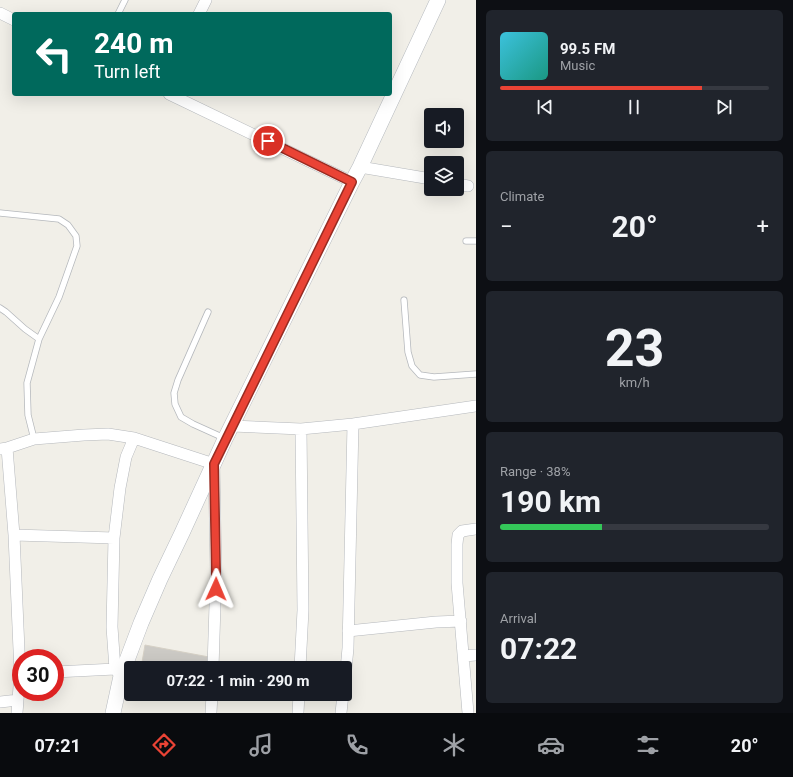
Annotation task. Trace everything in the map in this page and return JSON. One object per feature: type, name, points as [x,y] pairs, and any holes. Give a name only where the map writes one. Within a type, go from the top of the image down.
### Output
[{"type":"street","points":[[200,12],[206,0]]},
{"type":"street","points":[[113,713],[122,674],[141,623],[160,579],[229,432],[360,167],[438,0]]},
{"type":"street","points":[[0,13],[12,19]]},
{"type":"street","points":[[173,96],[352,182]]},
{"type":"street","points":[[360,167],[424,178]]},
{"type":"street","points":[[229,432],[301,429],[353,424],[476,406]]},
{"type":"street","points":[[346,661],[353,424]]},
{"type":"street","points":[[300,661],[303,602],[301,429]]},
{"type":"street","points":[[20,649],[14,535],[4,448],[34,439],[108,434],[134,438],[214,464]]},
{"type":"street","points":[[122,674],[112,627],[114,538],[120,488],[126,457],[134,438]]},
{"type":"street","points":[[213,661],[216,573],[214,464]]},
{"type":"street","points":[[468,713],[457,583],[456,544],[458,535],[462,531],[476,529]]},
{"type":"street","points":[[14,535],[114,538]]},
{"type":"street","points":[[348,631],[436,622],[461,621]]},
{"type":"street","points":[[464,656],[476,655]]},
{"type":"street","points":[[64,672],[122,674]]},
{"type":"street","points":[[0,702],[12,701]]},
{"type":"street","points":[[17,713],[18,701]]},
{"type":"street","points":[[211,713],[212,701]]},
{"type":"street","points":[[298,713],[299,701]]},
{"type":"street","points":[[341,713],[342,701]]},
{"type":"lane","points":[[119,12],[125,0]]},
{"type":"lane","points":[[0,213],[59,219],[68,225],[76,236],[77,246],[62,290],[39,339],[27,383],[28,415],[34,439]]},
{"type":"lane","points":[[466,241],[476,241]]},
{"type":"lane","points":[[404,300],[408,352],[412,366],[420,376],[434,377],[476,374]]},
{"type":"lane","points":[[0,308],[39,339]]},
{"type":"lane","points":[[208,312],[178,380],[174,393],[175,404],[181,418],[193,424],[229,432]]},
{"type":"building","points":[[145,645],[209,657],[208,661],[142,661]]},
{"type":"route","points":[[216,589],[214,464],[352,182],[268,141]]}]
